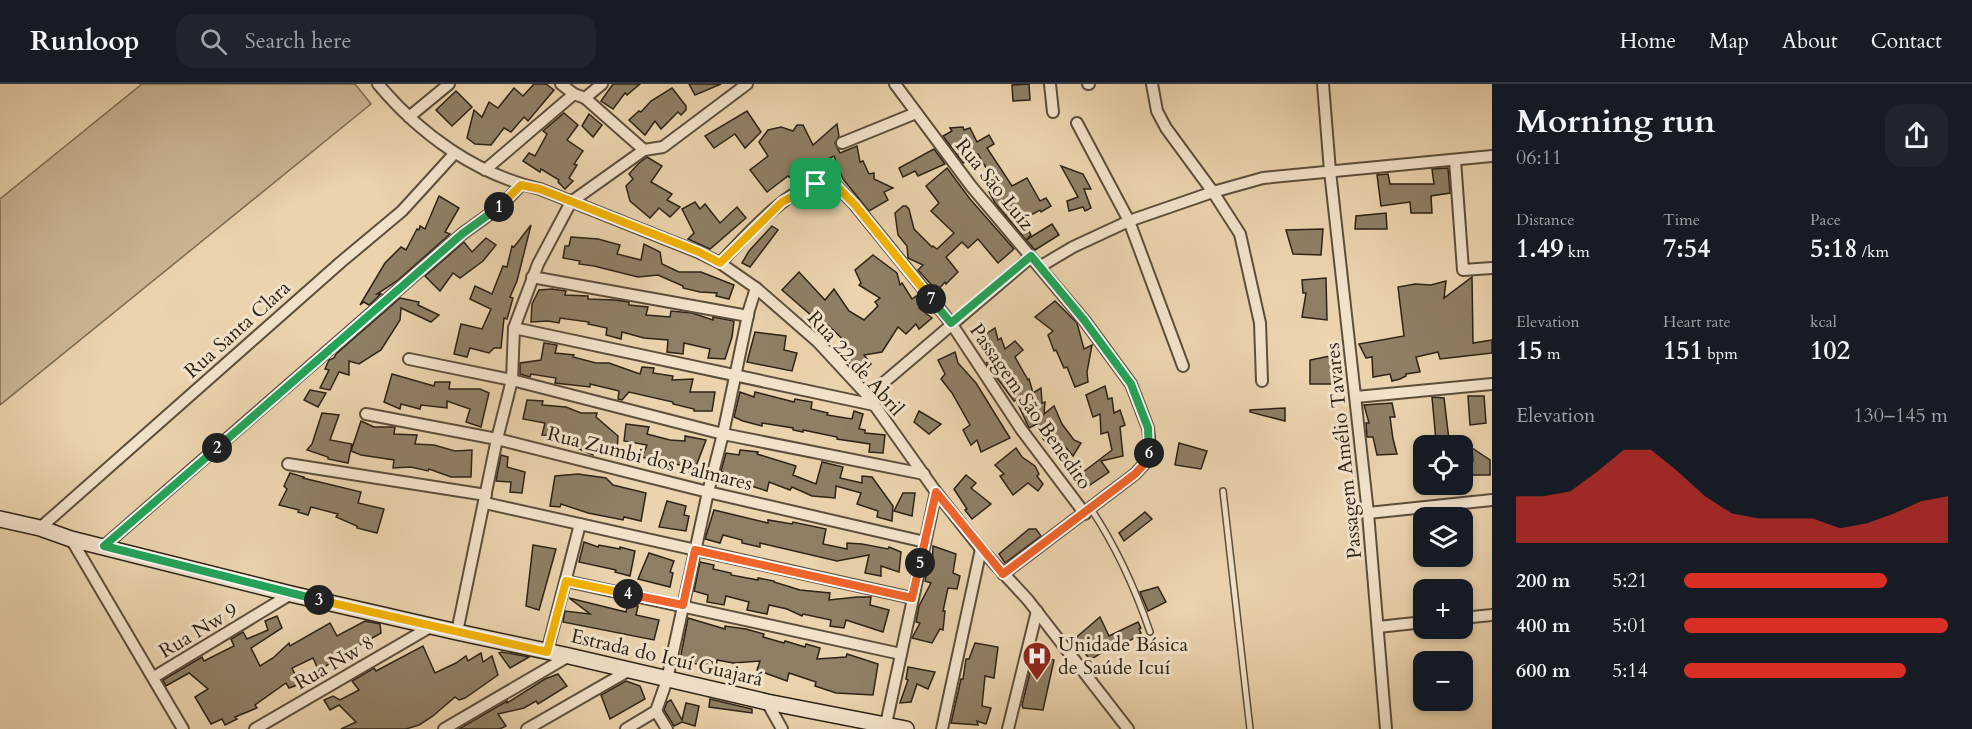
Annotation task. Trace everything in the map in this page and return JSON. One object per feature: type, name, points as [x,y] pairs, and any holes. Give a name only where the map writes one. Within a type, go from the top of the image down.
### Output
[{"type":"street","name":"Rua 22 de Abril","points":[[378,84],[409,117],[454,154],[521,185],[540,189],[699,252],[720,263],[756,288],[818,342],[871,401],[936,492],[981,549],[1036,611],[1128,729]]},
{"type":"street","points":[[409,117],[449,84]]},
{"type":"street","points":[[561,84],[579,96],[644,150]]},
{"type":"street","points":[[485,170],[579,96],[602,84]]},
{"type":"street","points":[[457,632],[497,439],[512,380],[514,328],[532,277],[571,202],[644,150],[663,147],[747,84]]},
{"type":"street","name":"Rua São Luíz","points":[[895,84],[971,186],[1041,266],[1131,384],[1148,428],[1150,447],[1147,461],[1135,474],[1088,512]]},
{"type":"street","points":[[1050,84],[1053,112]]},
{"type":"street","points":[[1152,84],[1157,111],[1166,128],[1213,192],[1240,234],[1260,323],[1262,381]]},
{"type":"street","name":"Passagem Amélio Tavares","points":[[1323,84],[1330,171],[1368,513],[1386,729]]},
{"type":"street","points":[[842,142],[916,113]]},
{"type":"street","points":[[1077,123],[1129,221],[1183,366]]},
{"type":"street","name":"Rua Santa Clara","points":[[40,528],[341,262],[402,211],[454,154]]},
{"type":"street","points":[[1041,266],[1073,247],[1129,221],[1213,192],[1263,178],[1492,156]]},
{"type":"street","points":[[1455,160],[1464,270],[1492,268]]},
{"type":"street","name":"Passagem São Benedito","points":[[720,263],[782,202],[830,179],[855,205],[951,323],[1021,429],[1088,512]]},
{"type":"street","points":[[104,546],[462,234],[501,206],[521,185]]},
{"type":"street","points":[[514,328],[871,401],[951,323],[1031,256]]},
{"type":"street","points":[[532,277],[748,316]]},
{"type":"street","points":[[626,729],[656,711],[668,680],[708,492],[756,288]]},
{"type":"street","points":[[409,359],[512,380],[723,434],[924,474]]},
{"type":"street","points":[[1356,397],[1492,384]]},
{"type":"street","name":"Rua Zumbi dos Palmares","points":[[366,414],[497,439],[708,492],[925,542]]},
{"type":"street","points":[[288,464],[486,499],[580,524],[912,598]]},
{"type":"street","points":[[887,727],[912,598],[936,492]]},
{"type":"street","points":[[1368,513],[1492,500]]},
{"type":"street","points":[[1003,574],[1088,512]]},
{"type":"street","name":"Estrada do Icuí Guajará","points":[[0,519],[291,594],[767,702],[906,729]]},
{"type":"street","points":[[547,652],[580,524]]},
{"type":"street","points":[[71,539],[183,729]]},
{"type":"street","points":[[942,729],[981,549]]},
{"type":"street","points":[[566,581],[901,654]]},
{"type":"street","name":"Rua Nw 9","points":[[154,677],[291,594]]},
{"type":"street","points":[[1008,729],[1036,611]]},
{"type":"street","points":[[1473,617],[1492,615]]},
{"type":"street","points":[[1378,627],[1413,623]]},
{"type":"street","name":"Rua Nw 8","points":[[255,729],[432,626]]},
{"type":"street","points":[[444,729],[569,656]]},
{"type":"street","points":[[526,729],[628,670]]},
{"type":"street","points":[[767,702],[782,729]]},
{"type":"street","points":[[656,711],[667,729]]},
{"type":"lane","points":[[1223,491],[1250,729]]},
{"type":"lane","name":"Passagem São Benedito","points":[[1088,512],[1110,538],[1138,596],[1150,632]]},
{"type":"shaded area","points":[[142,84],[355,84],[371,104],[0,405],[0,199]]},
{"type":"building","points":[[534,84],[546,84],[554,90],[528,121],[524,117],[511,132],[504,128],[491,145],[475,144],[467,138],[474,110],[482,117],[489,102],[498,108],[514,88],[523,96]]},
{"type":"building","points":[[613,84],[640,84],[627,95],[625,93],[613,109],[601,101]]},
{"type":"building","points":[[689,84],[721,84],[695,95]]},
{"type":"building","points":[[1029,84],[1030,100],[1013,101],[1012,85]]},
{"type":"building","points":[[672,88],[686,106],[686,110],[681,115],[678,112],[661,129],[655,121],[645,135],[629,120],[651,101]]},
{"type":"building","points":[[456,91],[472,107],[452,126],[436,110]]},
{"type":"building","points":[[747,111],[761,132],[745,148],[735,134],[714,148],[705,136]]},
{"type":"building","points":[[564,113],[578,125],[567,140],[583,151],[574,164],[577,165],[569,178],[573,181],[565,189],[558,182],[559,180],[523,161],[529,153],[535,156],[547,134],[543,131]]},
{"type":"building","points":[[589,114],[602,125],[593,137],[582,126]]},
{"type":"building","points":[[837,124],[839,136],[835,143],[840,153],[857,146],[860,162],[863,161],[869,174],[874,173],[874,179],[893,188],[884,192],[888,200],[869,211],[843,179],[834,156],[811,168],[814,171],[801,176],[799,172],[788,176],[767,192],[750,170],[768,156],[759,142],[768,130],[781,127],[793,131],[797,125],[803,125],[813,145]]},
{"type":"building","points":[[963,127],[964,130],[970,128],[977,142],[989,135],[994,144],[987,148],[1012,186],[1027,178],[1040,201],[1046,198],[1051,206],[1022,220],[1031,235],[1026,240],[995,203],[984,182],[992,178],[978,154],[963,163],[943,136],[952,131],[950,128]]},
{"type":"building","points":[[934,149],[945,164],[918,176],[915,171],[903,177],[899,168]]},
{"type":"building","points":[[647,157],[662,166],[651,182],[672,194],[667,200],[680,207],[670,217],[659,208],[650,218],[630,201],[626,186],[633,179],[629,174]]},
{"type":"building","points":[[1061,166],[1083,174],[1091,189],[1084,189],[1091,208],[1085,211],[1083,207],[1069,211],[1067,201],[1078,197]]},
{"type":"building","points":[[947,168],[970,199],[1014,249],[998,263],[978,239],[968,248],[962,242],[946,257],[958,272],[937,291],[918,270],[923,265],[908,258],[907,246],[898,235],[895,213],[906,206],[909,209],[914,229],[937,249],[954,233],[931,211],[939,203],[926,186]]},
{"type":"building","points":[[1448,168],[1450,193],[1431,196],[1432,213],[1411,213],[1410,202],[1381,206],[1377,175],[1388,174],[1390,184],[1434,184],[1432,169]]},
{"type":"building","points":[[439,196],[459,208],[445,232],[450,234],[397,281],[377,294],[381,294],[369,305],[364,302],[360,305],[385,263],[401,247],[406,250],[420,226],[425,229]]},
{"type":"building","points":[[695,202],[700,209],[705,204],[720,223],[737,207],[746,218],[710,249],[688,239],[694,233],[682,209]]},
{"type":"building","points":[[1386,213],[1387,229],[1355,229],[1356,216]]},
{"type":"building","points":[[1052,224],[1059,235],[1035,250],[1026,240]]},
{"type":"building","points":[[531,225],[517,281],[510,297],[513,298],[507,319],[504,318],[501,348],[494,348],[489,353],[470,348],[467,357],[454,354],[461,324],[482,329],[491,309],[470,299],[475,286],[492,294],[503,266],[507,267],[512,246],[514,247]]},
{"type":"building","points":[[772,226],[778,230],[750,267],[742,263],[749,251]]},
{"type":"building","points":[[1323,229],[1321,255],[1293,254],[1286,230]]},
{"type":"building","points":[[571,237],[598,239],[620,245],[617,254],[641,260],[644,244],[660,252],[662,264],[679,272],[701,272],[734,285],[729,299],[716,296],[717,293],[683,288],[658,275],[638,277],[579,264],[580,261],[563,258],[565,246],[569,246]]},
{"type":"building","points":[[486,238],[496,245],[483,261],[460,278],[453,273],[440,291],[425,276],[464,242],[472,252]]},
{"type":"building","points":[[873,255],[897,273],[900,285],[902,283],[912,299],[916,296],[922,304],[919,308],[932,318],[919,329],[916,324],[906,334],[898,327],[882,352],[864,355],[871,364],[860,374],[846,359],[855,351],[828,325],[823,331],[811,320],[813,317],[782,290],[799,272],[825,300],[834,289],[849,311],[864,320],[878,306],[875,302],[880,298],[859,285],[861,283],[855,270]]},
{"type":"building","points":[[1472,277],[1473,343],[1492,340],[1492,353],[1440,359],[1438,352],[1416,357],[1420,372],[1406,374],[1392,381],[1390,374],[1373,377],[1372,357],[1366,358],[1359,344],[1404,336],[1398,287],[1415,284],[1431,285],[1446,281],[1444,298]]},
{"type":"building","points":[[1326,278],[1327,320],[1302,317],[1306,293],[1303,293],[1302,280]]},
{"type":"building","points":[[539,290],[566,291],[565,295],[588,296],[588,299],[615,300],[629,302],[629,305],[648,307],[646,315],[670,317],[671,311],[692,313],[713,320],[713,317],[734,321],[725,359],[708,358],[710,349],[684,343],[683,354],[667,352],[668,340],[644,338],[622,332],[621,339],[606,335],[607,328],[588,324],[589,322],[560,318],[559,323],[531,322],[532,304]]},
{"type":"building","points":[[400,298],[419,302],[418,305],[439,315],[431,322],[401,308],[400,320],[381,350],[359,364],[349,361],[349,375],[339,372],[330,390],[320,388],[329,370],[325,369],[329,360]]},
{"type":"building","points":[[1055,301],[1077,323],[1084,349],[1092,345],[1087,372],[1088,382],[1075,387],[1067,367],[1064,368],[1056,350],[1054,351],[1048,335],[1053,331],[1035,317]]},
{"type":"building","points":[[995,328],[998,340],[1001,338],[1005,349],[1015,341],[1023,350],[1015,357],[1029,379],[1033,393],[1041,388],[1042,403],[1045,402],[1044,414],[1054,406],[1062,424],[1074,440],[1081,443],[1073,456],[1062,443],[1053,452],[1038,432],[1041,430],[1037,424],[1029,428],[1016,400],[1014,401],[986,363],[989,361],[980,348],[985,346],[980,338]]},
{"type":"building","points":[[755,332],[786,336],[784,350],[797,353],[792,371],[747,362]]},
{"type":"building","points":[[544,343],[557,345],[555,353],[574,355],[573,357],[596,363],[609,363],[640,374],[642,367],[654,368],[653,373],[673,376],[672,380],[693,379],[690,392],[715,392],[712,411],[694,411],[694,409],[673,404],[673,402],[629,392],[622,400],[618,399],[619,391],[590,384],[590,387],[555,383],[556,378],[531,374],[530,377],[520,374],[520,363],[541,360]]},
{"type":"building","points":[[955,352],[958,363],[976,383],[1010,438],[981,452],[977,440],[971,445],[963,430],[970,425],[952,393],[941,379],[945,374],[938,360]]},
{"type":"building","points":[[1335,355],[1337,384],[1310,384],[1310,360]]},
{"type":"building","points":[[392,374],[434,386],[435,382],[450,382],[449,389],[480,389],[489,393],[481,427],[466,422],[470,409],[447,401],[447,408],[421,405],[420,409],[401,404],[400,409],[384,402]]},
{"type":"building","points":[[1105,386],[1108,399],[1112,398],[1114,413],[1120,410],[1125,425],[1120,427],[1123,456],[1101,461],[1109,472],[1084,489],[1078,476],[1112,450],[1108,432],[1101,434],[1100,414],[1093,417],[1086,395]]},
{"type":"building","points":[[310,390],[326,393],[318,407],[304,400]]},
{"type":"building","points":[[740,392],[754,397],[755,392],[794,402],[795,399],[812,402],[811,409],[828,413],[827,415],[852,419],[854,411],[863,414],[859,429],[865,430],[865,433],[885,435],[883,453],[869,452],[870,444],[793,430],[793,428],[762,423],[762,426],[743,421],[734,417]]},
{"type":"building","points":[[1468,396],[1484,396],[1486,423],[1470,425]]},
{"type":"building","points":[[1432,397],[1444,398],[1448,435],[1435,435]]},
{"type":"building","points":[[527,400],[543,401],[542,405],[566,407],[581,413],[597,413],[596,417],[618,436],[617,453],[594,452],[593,455],[563,442],[565,436],[542,435],[545,423],[523,419]]},
{"type":"building","points":[[1392,403],[1395,417],[1390,417],[1397,454],[1377,455],[1373,437],[1367,437],[1366,423],[1369,423],[1364,405]]},
{"type":"building","points":[[1285,408],[1285,421],[1250,412],[1250,410]]},
{"type":"building","points":[[919,411],[941,424],[929,434],[914,422]]},
{"type":"building","points":[[322,413],[339,415],[330,440],[352,444],[348,463],[328,459],[328,457],[307,450],[312,444]]},
{"type":"building","points":[[361,421],[374,427],[395,427],[394,434],[417,435],[415,444],[434,445],[455,451],[472,450],[471,477],[451,477],[429,469],[428,471],[411,467],[393,468],[394,460],[361,455],[351,451]]},
{"type":"building","points":[[626,424],[649,427],[647,434],[670,440],[685,441],[685,436],[706,440],[693,474],[683,471],[684,466],[642,457],[647,445],[624,441]]},
{"type":"building","points":[[1179,443],[1207,451],[1201,469],[1175,465]]},
{"type":"building","points":[[1016,448],[1022,457],[1035,466],[1039,474],[1037,476],[1043,484],[1038,491],[1028,483],[1013,495],[1000,476],[1004,474],[995,465]]},
{"type":"building","points":[[1473,449],[1490,460],[1490,475],[1473,475]]},
{"type":"building","points":[[740,450],[758,452],[757,454],[796,466],[793,475],[816,484],[822,462],[843,467],[840,478],[862,483],[862,476],[872,477],[893,506],[892,521],[877,517],[878,511],[857,504],[861,493],[836,486],[835,498],[812,496],[792,487],[790,490],[769,482],[767,491],[751,486],[750,489],[731,486],[733,477],[721,471],[726,453],[739,455]]},
{"type":"building","points":[[501,455],[508,457],[507,467],[525,472],[522,493],[510,492],[511,482],[496,481]]},
{"type":"building","points":[[290,473],[361,492],[358,503],[384,509],[377,533],[357,528],[336,517],[338,514],[311,507],[308,515],[279,505],[287,489],[284,486]]},
{"type":"building","points":[[578,474],[606,478],[613,485],[646,493],[641,521],[588,513],[561,504],[560,507],[550,506],[555,476]]},
{"type":"building","points":[[966,475],[976,483],[971,488],[991,504],[972,519],[954,489]]},
{"type":"building","points":[[903,493],[915,493],[912,516],[894,511]]},
{"type":"building","points":[[667,501],[686,506],[684,515],[689,516],[686,531],[659,527]]},
{"type":"building","points":[[714,510],[768,523],[768,520],[792,524],[793,522],[826,529],[823,544],[847,549],[847,543],[888,549],[889,547],[901,552],[899,572],[881,566],[881,576],[865,573],[869,555],[837,561],[760,543],[760,547],[742,543],[742,540],[723,535],[720,543],[705,539]]},
{"type":"building","points":[[1145,512],[1152,519],[1124,541],[1119,533]]},
{"type":"building","points":[[1029,529],[1036,529],[1041,536],[1005,563],[999,554]]},
{"type":"building","points":[[584,542],[598,547],[599,545],[620,549],[620,547],[635,551],[630,576],[615,572],[616,570],[579,562]]},
{"type":"building","points":[[533,545],[556,549],[539,610],[526,606]]},
{"type":"building","points":[[933,546],[956,554],[953,573],[960,576],[957,589],[948,588],[943,611],[945,611],[943,630],[940,629],[932,643],[912,638],[920,623],[916,622],[919,606],[931,583],[925,581],[928,566],[932,567]]},
{"type":"building","points":[[649,553],[674,561],[670,572],[673,573],[670,587],[638,579]]},
{"type":"building","points":[[700,562],[714,565],[713,569],[731,573],[731,575],[774,581],[800,590],[830,593],[829,600],[871,597],[870,605],[889,610],[883,632],[846,620],[844,628],[830,626],[831,620],[803,614],[802,616],[787,609],[769,605],[767,614],[747,610],[749,602],[726,596],[724,605],[707,602],[708,595],[694,591]]},
{"type":"building","points":[[1158,587],[1166,602],[1148,611],[1140,592]]},
{"type":"building","points":[[569,598],[626,612],[628,604],[638,606],[636,615],[659,620],[654,640],[563,622],[565,611],[590,614]]},
{"type":"building","points":[[277,616],[282,628],[251,648],[260,666],[273,658],[289,643],[290,646],[330,623],[337,636],[365,621],[380,624],[381,633],[353,649],[352,647],[319,671],[313,658],[292,668],[300,684],[289,688],[286,683],[255,705],[257,708],[235,717],[237,719],[225,725],[222,719],[211,724],[195,697],[208,689],[189,673],[166,686],[163,680],[202,657],[204,661],[234,646],[231,639],[243,632],[247,639],[268,630],[265,621]]},
{"type":"building","points":[[1100,617],[1109,636],[1138,622],[1141,633],[1122,646],[1120,641],[1090,660],[1072,641]]},
{"type":"building","points":[[688,618],[725,629],[725,626],[746,629],[784,643],[785,641],[805,647],[806,644],[820,648],[817,659],[846,657],[847,654],[878,664],[873,695],[836,693],[815,686],[816,682],[789,673],[787,681],[757,670],[760,661],[733,663],[717,660],[715,673],[700,670],[701,665],[680,660]]},
{"type":"building","points":[[975,643],[998,647],[994,678],[985,676],[982,706],[991,708],[986,724],[977,721],[978,725],[951,723],[966,659],[969,659]]},
{"type":"building","points":[[423,646],[435,673],[466,656],[468,661],[481,653],[483,662],[492,656],[498,675],[465,698],[459,700],[455,697],[419,725],[406,729],[341,729],[356,722],[339,705],[330,710],[324,700],[333,696],[340,700],[359,690],[352,681],[374,668],[376,671]]},
{"type":"building","points":[[499,653],[529,657],[510,668]]},
{"type":"building","name":"Unidade Básica de Saúde Icuí","points":[[1034,656],[1054,660],[1043,710],[1023,708],[1022,705]]},
{"type":"building","points":[[908,667],[935,672],[928,689],[917,684],[911,702],[900,703],[908,680],[906,679]]},
{"type":"building","points":[[558,674],[567,686],[538,704],[536,701],[524,708],[498,714],[506,726],[500,729],[459,729],[545,679]]},
{"type":"building","points":[[626,681],[640,686],[645,699],[610,719],[601,695]]},
{"type":"building","points":[[710,699],[752,709],[752,713],[709,707]]},
{"type":"building","points":[[671,700],[682,720],[686,703],[699,706],[695,726],[682,722],[674,726],[664,710],[667,702]]},
{"type":"place","name":"Unidade Básica de Saúde Icuí","points":[[1037,682]]},
{"type":"route","points":[[830,179],[855,205],[951,323],[1031,256],[1084,320],[1131,384],[1148,428],[1150,447],[1147,461],[1135,474],[1091,509],[1003,574],[936,492],[912,598],[695,550],[683,605],[566,581],[547,652],[291,594],[104,546],[462,234],[501,206],[521,185],[540,189],[699,252],[720,263],[782,202],[816,184],[830,179]]}]
